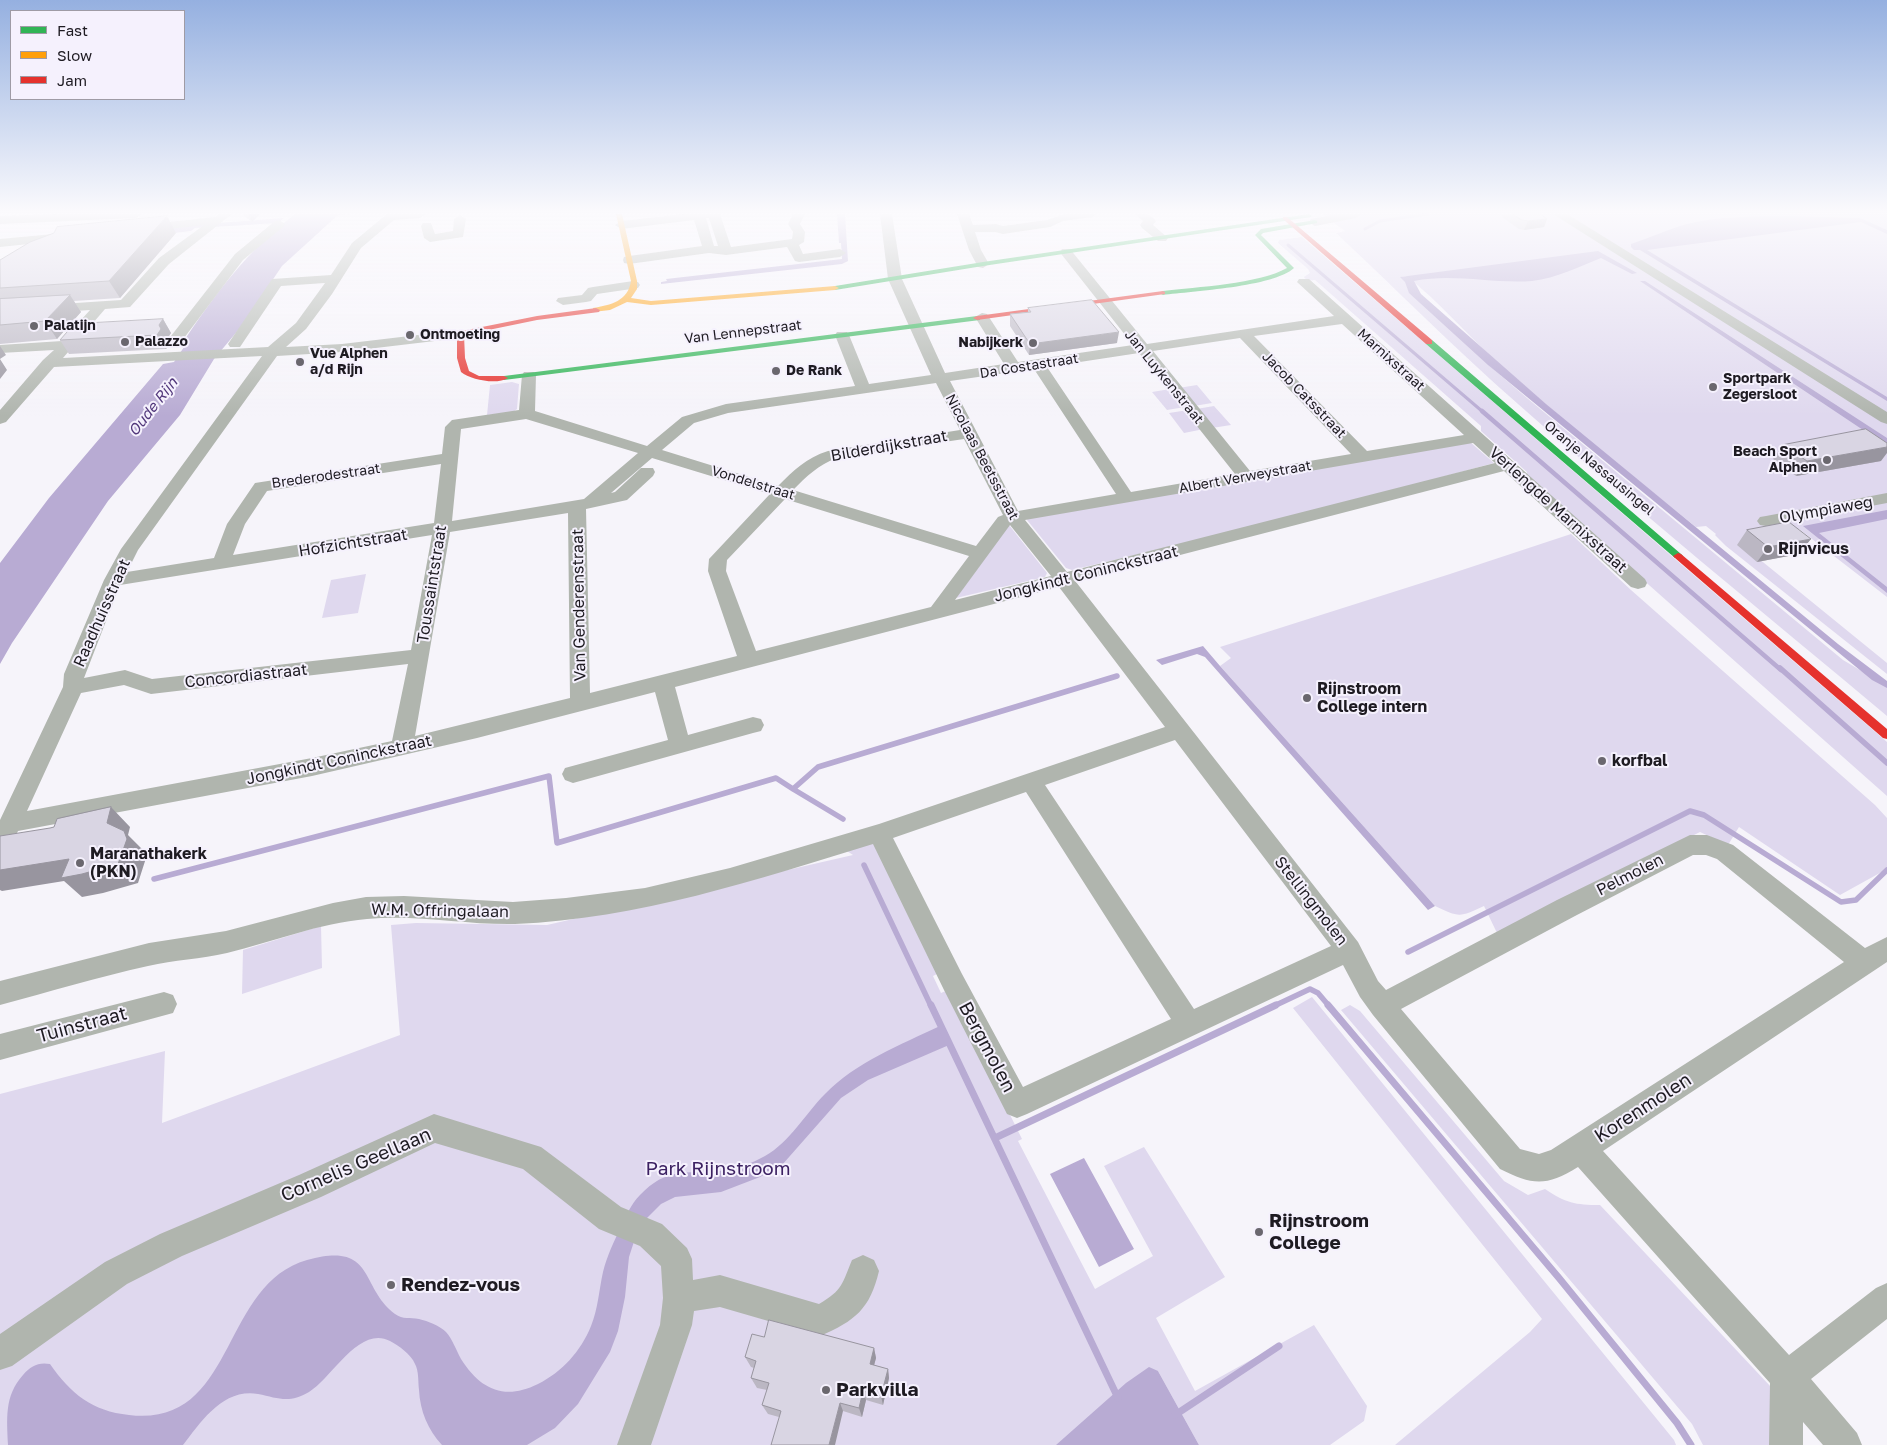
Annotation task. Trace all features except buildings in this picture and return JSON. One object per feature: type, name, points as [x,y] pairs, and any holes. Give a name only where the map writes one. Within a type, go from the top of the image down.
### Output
[{"type":"street","points":[[0,312],[125,304],[145,281]]},
{"type":"street","points":[[172,345],[221,281]]},
{"type":"street","points":[[227,350],[276,281]]},
{"type":"street","name":"Raadhuisstraat","points":[[0,845],[12,823],[73,687],[74,674],[113,580],[130,549],[274,351],[301,326],[333,281]]},
{"type":"street","points":[[626,300],[633,285],[632,281]]},
{"type":"street","points":[[48,363],[172,345],[227,350],[274,351],[342,348],[460,334],[528,319],[607,308],[626,300],[650,303],[850,287],[882,281]]},
{"type":"street","points":[[897,281],[916,326]]},
{"type":"street","name":"Jan Luykenstraat","points":[[1089,281],[1246,477]]},
{"type":"street","name":"Van Lennepstraat","points":[[460,334],[464,372],[470,376],[484,379],[529,375],[916,326],[1244,281]]},
{"type":"street","name":"Oranje Nassausingel","points":[[1360,281],[1887,735]]},
{"type":"street","points":[[1667,281],[1887,419]]},
{"type":"street","name":"Marnixstraat","points":[[1304,282],[1478,437]]},
{"type":"street","points":[[563,301],[586,298],[593,290],[633,285]]},
{"type":"street","name":"Oranje Nassausingel","points":[[1400,302],[1537,427],[1601,482],[1848,686]]},
{"type":"street","points":[[0,419],[48,363],[101,306]]},
{"type":"street","points":[[982,317],[1014,368]]},
{"type":"street","name":"Da Costastraat","points":[[657,455],[701,427],[713,414],[741,407],[1345,319]]},
{"type":"street","name":"Nicolaas Beetsstraat","points":[[916,326],[968,433],[1013,517],[1064,580]]},
{"type":"street","points":[[77,332],[101,331]]},
{"type":"street","name":"Jacob Catsstraat","points":[[1244,334],[1363,457]]},
{"type":"street","points":[[842,335],[864,390]]},
{"type":"street","points":[[0,349],[66,345]]},
{"type":"street","points":[[1038,364],[1126,497]]},
{"type":"street","points":[[527,414],[529,375]]},
{"type":"street","name":"Toussaintstraat","points":[[402,746],[442,528],[453,427],[458,423],[527,414]]},
{"type":"street","name":"Vondelstraat","points":[[527,414],[978,553]]},
{"type":"street","name":"Bilderdijkstraat","points":[[749,660],[717,570],[718,559],[805,468],[819,459],[834,454],[968,433]]},
{"type":"street","name":"Albert Verweystraat","points":[[1013,517],[1478,437]]},
{"type":"street","name":"Verlengde Marnixstraat","points":[[1478,437],[1638,583]]},
{"type":"street","name":"Hofzichtstraat","points":[[113,580],[442,528],[621,496],[657,455]]},
{"type":"street","name":"Brederodestraat","points":[[221,564],[236,524],[261,487],[449,458]]},
{"type":"street","name":"Jongkindt Coninckstraat","points":[[12,823],[312,767],[477,730],[1508,465]]},
{"type":"street","name":"Olympiaweg","points":[[1766,521],[1887,498]]},
{"type":"street","name":"Van Genderenstraat","points":[[580,703],[584,504]]},
{"type":"street","points":[[937,612],[978,553],[1004,521],[1013,517]]},
{"type":"street","name":"Stellingmolen","points":[[1064,580],[1349,950],[1369,989],[1382,1006],[1510,1158],[1526,1167],[1548,1168],[1581,1149]]},
{"type":"street","name":"Concordiastraat","points":[[73,687],[125,678],[151,687],[420,656]]},
{"type":"street","points":[[663,682],[680,745]]},
{"type":"street","points":[[573,774],[753,725]]},
{"type":"street","points":[[879,833],[1178,730]]},
{"type":"street","points":[[1031,781],[1183,1014]]},
{"type":"street","name":"Bergmolen","points":[[879,833],[1017,1104],[1349,950]]},
{"type":"street","name":"W.M. Offringalaan","points":[[0,993],[149,954],[226,942],[333,914],[366,908],[404,907],[513,913],[566,909],[645,898],[730,878],[879,833]]},
{"type":"street","name":"Pelmolen","points":[[1382,1006],[1566,908],[1690,845],[1707,845],[1725,852],[1875,956]]},
{"type":"street","name":"Korenmolen","points":[[1844,1445],[1787,1377],[1581,1149],[1875,956]]},
{"type":"street","name":"Tuinstraat","points":[[0,1047],[164,1004]]},
{"type":"street","name":"Cornelis Geellaan","points":[[0,1354],[116,1273],[171,1246],[310,1186],[434,1128],[532,1157],[610,1218],[651,1235],[676,1259],[680,1298],[676,1325],[634,1445]]},
{"type":"street","points":[[680,1298],[720,1292],[820,1320],[845,1308],[860,1289],[863,1271]]},
{"type":"street","points":[[1786,1445],[1787,1377],[1887,1299]]},
{"type":"green space","points":[[1317,281],[1353,281],[1887,742],[1887,796],[1526,476],[1527,472],[1481,431],[1481,426]]},
{"type":"green space","name":"Sportpark Zegersloot","points":[[1387,281],[1405,281],[1492,368],[1527,398],[1843,660],[1887,686],[1887,716],[1563,444],[1449,341]]},
{"type":"green space","name":"Sportpark Zegersloot","points":[[1413,281],[1887,281],[1887,597],[1799,529],[1773,533],[1742,545],[1887,663],[1887,674],[1726,546],[1706,526],[1696,527],[1597,447],[1500,365]]},
{"type":"green space","points":[[512,382],[519,384],[517,409],[513,412],[487,415],[490,385]]},
{"type":"green space","points":[[1197,385],[1212,403],[1194,406],[1178,388]]},
{"type":"green space","points":[[1170,389],[1185,407],[1167,410],[1152,392]]},
{"type":"green space","points":[[1214,406],[1231,425],[1212,428],[1196,409]]},
{"type":"green space","points":[[1188,410],[1204,429],[1184,433],[1169,413]]},
{"type":"green space","points":[[1470,442],[1494,463],[1298,516],[1072,570],[1066,568],[1027,520],[1028,518]]},
{"type":"green space","points":[[1009,525],[1047,573],[1045,577],[956,598]]},
{"type":"green space","points":[[1571,534],[1631,590],[1875,805],[1887,818],[1887,869],[1840,895],[1739,827],[1728,845],[1700,832],[1497,933],[1484,906],[1469,913],[1459,915],[1435,906],[1220,666],[1231,658],[1220,647]]},
{"type":"green space","points":[[366,574],[358,613],[322,618],[331,580]]},
{"type":"green space","name":"Park Rijnstroom","points":[[873,842],[939,973],[933,976],[941,993],[948,990],[1022,1139],[1018,1141],[1095,1289],[1153,1256],[1104,1166],[1144,1147],[1225,1277],[1156,1318],[1195,1391],[1314,1325],[1367,1406],[1364,1421],[1330,1445],[1199,1445],[1158,1371],[1111,1445],[0,1445],[0,1094],[165,1051],[162,1123],[400,1035],[391,925],[416,923],[547,925],[853,855],[847,851]]},
{"type":"green space","points":[[321,926],[322,968],[242,994],[243,950]]},
{"type":"green space","points":[[1312,997],[1674,1440],[1676,1445],[1395,1445],[1530,1332],[1542,1319],[1293,1008]]},
{"type":"green space","points":[[1350,1005],[1360,1011],[1504,1181],[1528,1195],[1545,1189],[1571,1202],[1600,1205],[1771,1387],[1778,1445],[1703,1445],[1692,1424],[1341,1010]]},
{"type":"water","name":"Oude Rijn","points":[[227,281],[272,281],[240,328],[214,359],[180,415],[108,501],[12,643],[0,664],[0,563],[49,498],[163,364],[174,362],[186,344],[182,344]]},
{"type":"water","points":[[664,281],[684,281],[661,284],[661,282]]},
{"type":"water","points":[[1414,281],[1421,294],[1546,404],[1838,644],[1887,681],[1887,688],[1872,680],[1488,365],[1409,293],[1405,282]]},
{"type":"water","points":[[1641,281],[1646,281],[1887,438],[1887,446]]},
{"type":"water","points":[[1691,281],[1698,281],[1887,397],[1887,401]]},
{"type":"water","points":[[1887,510],[1887,519],[1819,533],[1887,587],[1887,593],[1803,526]]},
{"type":"water","points":[[1203,646],[1435,906],[1428,910],[1205,657],[1197,654],[1162,665],[1156,660]]},
{"type":"water","points":[[940,1026],[949,1045],[868,1080],[841,1098],[782,1165],[760,1177],[721,1192],[675,1197],[661,1204],[639,1226],[629,1257],[625,1297],[618,1331],[610,1352],[578,1404],[555,1428],[527,1445],[442,1445],[433,1433],[423,1413],[417,1370],[413,1360],[397,1345],[379,1338],[368,1340],[357,1346],[318,1385],[302,1396],[284,1399],[258,1394],[245,1394],[234,1396],[224,1401],[205,1417],[183,1445],[8,1445],[7,1417],[12,1391],[23,1375],[32,1367],[38,1364],[50,1364],[74,1392],[104,1410],[129,1415],[164,1413],[190,1400],[210,1378],[240,1323],[257,1297],[279,1274],[307,1260],[329,1256],[345,1257],[356,1262],[384,1303],[398,1316],[426,1321],[446,1332],[468,1369],[485,1385],[494,1389],[514,1391],[538,1384],[563,1367],[582,1344],[595,1313],[603,1272],[611,1249],[631,1206],[650,1186],[668,1176],[731,1169],[749,1164],[765,1156],[790,1136],[825,1094],[850,1073],[894,1047]]},
{"type":"water","points":[[1084,1158],[1134,1249],[1099,1267],[1050,1174]]},
{"type":"water","points":[[1149,1367],[1158,1371],[1199,1445],[1056,1445],[1126,1383]]},
{"type":"waterway","points":[[1331,281],[1483,412]]},
{"type":"waterway","points":[[1482,411],[1781,670]]},
{"type":"waterway","points":[[1780,668],[1887,763]]},
{"type":"waterway","points":[[793,789],[818,767],[1117,676]]},
{"type":"waterway","points":[[154,879],[549,776],[557,843],[776,778],[793,789]]},
{"type":"waterway","points":[[793,789],[843,819]]},
{"type":"waterway","points":[[1408,952],[1690,811],[1704,815],[1841,902],[1856,900],[1887,870]]},
{"type":"waterway","points":[[864,865],[931,1006]]},
{"type":"waterway","points":[[1274,1006],[1310,989],[1318,993],[1329,1006]]},
{"type":"waterway","points":[[931,1005],[1118,1398]]},
{"type":"waterway","points":[[995,1138],[1276,1005]]},
{"type":"waterway","points":[[1328,1005],[1559,1278],[1677,1423],[1691,1445]]},
{"type":"waterway","points":[[1175,1415],[1279,1346]]},
{"type":"traffic: fast","points":[[835,288],[875,281]]},
{"type":"traffic: fast","points":[[1163,293],[1248,281]]},
{"type":"traffic: fast","points":[[504,378],[977,318]]},
{"type":"traffic: fast","points":[[1429,342],[1678,556]]},
{"type":"traffic: slow","points":[[626,300],[633,289],[634,281]]},
{"type":"traffic: slow","points":[[596,310],[607,308],[626,300],[651,303],[835,288]]},
{"type":"traffic: jam","points":[[1359,281],[1429,342]]},
{"type":"traffic: jam","points":[[977,318],[1163,293]]},
{"type":"traffic: jam","points":[[504,378],[478,378],[465,372],[461,358],[460,334],[537,318],[596,310]]},
{"type":"traffic: jam","points":[[1678,556],[1887,735]]},
{"type":"place","name":"Palatijn","points":[[34,326]]},
{"type":"place","name":"Ontmoeting","points":[[410,335]]},
{"type":"place","name":"Palazzo","points":[[125,342]]},
{"type":"place","name":"Nabijkerk","points":[[1033,343]]},
{"type":"place","name":"Vue Alphen a/d Rijn","points":[[300,362]]},
{"type":"place","name":"De Rank","points":[[776,371]]},
{"type":"place","name":"Sportpark Zegersloot","points":[[1713,387]]},
{"type":"place","name":"Beach Sport Alphen","points":[[1827,460]]},
{"type":"place","name":"Rijnvicus","points":[[1768,549]]},
{"type":"place","name":"Rijnstroom College intern","points":[[1307,698]]},
{"type":"place","name":"korfbal","points":[[1602,761]]},
{"type":"place","name":"Maranathakerk (PKN)","points":[[80,863]]},
{"type":"place","name":"Rijnstroom College","points":[[1259,1232]]},
{"type":"place","name":"Rendez-vous","points":[[391,1285]]},
{"type":"place","name":"Parkvilla","points":[[826,1390]]}]
